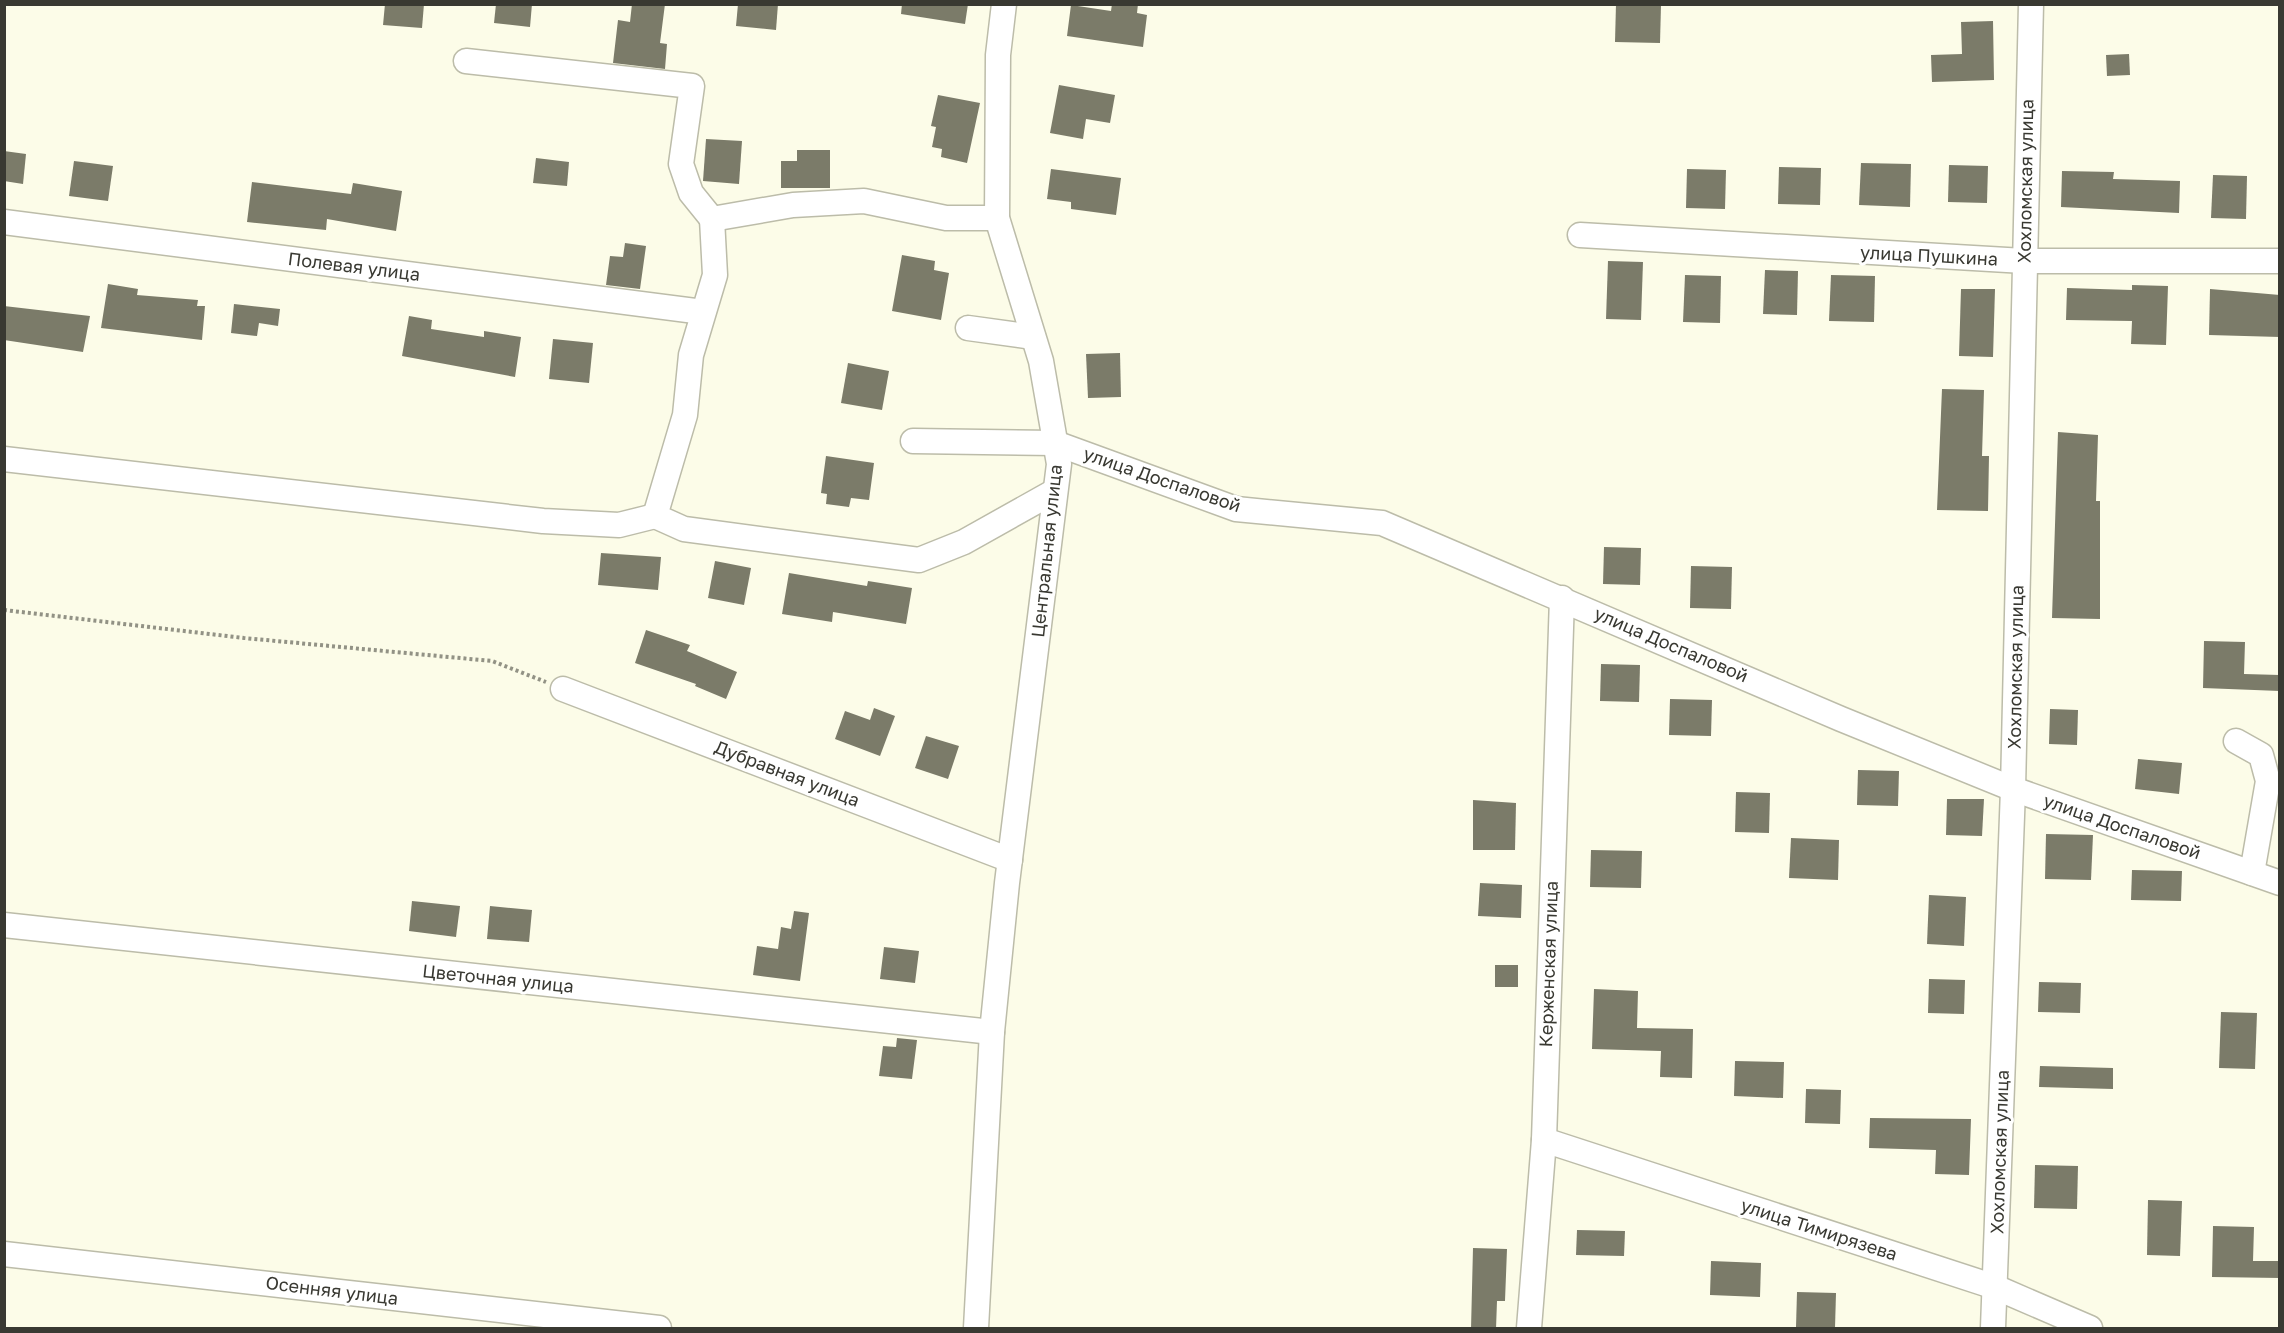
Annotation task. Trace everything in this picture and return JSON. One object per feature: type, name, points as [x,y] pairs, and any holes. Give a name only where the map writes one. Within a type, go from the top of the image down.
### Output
[{"type":"street","name":"Центральная улица","points":[[976,1329],[992,1032],[1010,860],[1059,464],[1041,362],[997,218],[998,55],[1004,4]]},
{"type":"street","name":"Хохломская улица","points":[[1993,1329],[2013,789],[2031,4]]},
{"type":"street","points":[[465,61],[693,87],[681,164],[691,193],[712,219],[715,275],[691,355],[685,415],[655,516]]},
{"type":"street","points":[[712,219],[793,205],[864,201],[946,219],[997,218]]},
{"type":"street","name":"Полевая улица","points":[[4,222],[703,312]]},
{"type":"street","name":"улица Пушкина","points":[[1580,235],[2024,261],[2280,261]]},
{"type":"street","points":[[968,328],[1033,337]]},
{"type":"street","name":"улица Доспаловой","points":[[913,441],[1055,443],[1236,509],[1382,523],[1841,719],[2013,789],[2280,883]]},
{"type":"street","points":[[4,459],[543,522],[619,525],[655,516],[684,529],[919,560],[964,542],[1055,491]]},
{"type":"street","name":"Керженская улица","points":[[1529,1329],[1544,1140],[1562,598]]},
{"type":"street","name":"Дубравная улица","points":[[563,689],[1010,860]]},
{"type":"street","points":[[2236,741],[2261,755],[2268,782],[2252,873]]},
{"type":"street","name":"Цветочная улица","points":[[4,925],[992,1032]]},
{"type":"street","name":"улица Тимирязева","points":[[1544,1140],[1995,1287],[2090,1329]]},
{"type":"street","name":"Осенняя улица","points":[[4,1254],[659,1329]]},
{"type":"path","points":[[4,610],[244,638],[492,661],[563,689]]},
{"type":"building","points":[[385,4],[424,4],[422,28],[383,25]]},
{"type":"building","points":[[496,4],[532,4],[530,27],[494,23]]},
{"type":"building","points":[[632,4],[665,4],[660,43],[667,44],[665,69],[613,63],[618,20],[630,22]]},
{"type":"building","points":[[738,4],[778,4],[776,30],[736,26]]},
{"type":"building","points":[[902,4],[968,4],[965,24],[901,14]]},
{"type":"building","points":[[1112,4],[1138,4],[1137,13],[1147,15],[1143,47],[1067,36],[1071,5],[1111,11]]},
{"type":"building","points":[[1616,4],[1661,5],[1660,43],[1615,42]]},
{"type":"building","points":[[1993,21],[1994,80],[1932,82],[1931,55],[1962,54],[1961,22]]},
{"type":"building","points":[[2129,54],[2130,75],[2107,76],[2106,55]]},
{"type":"building","points":[[1059,85],[1115,95],[1110,123],[1086,119],[1083,139],[1050,133]]},
{"type":"building","points":[[938,95],[980,103],[967,163],[941,157],[942,149],[932,147],[936,127],[931,126]]},
{"type":"building","points":[[706,139],[742,141],[739,184],[703,181]]},
{"type":"building","points":[[797,150],[830,150],[830,188],[781,188],[781,161],[797,161]]},
{"type":"building","points":[[4,151],[26,154],[23,184],[4,181]]},
{"type":"building","points":[[536,158],[569,162],[567,186],[533,183]]},
{"type":"building","points":[[74,161],[113,166],[108,201],[69,196]]},
{"type":"building","points":[[1861,163],[1911,164],[1910,207],[1859,205]]},
{"type":"building","points":[[1949,165],[1988,166],[1987,203],[1948,202]]},
{"type":"building","points":[[1779,167],[1821,168],[1820,205],[1778,204]]},
{"type":"building","points":[[1051,169],[1121,178],[1116,215],[1071,209],[1071,202],[1047,199]]},
{"type":"building","points":[[1687,169],[1726,170],[1725,209],[1686,208]]},
{"type":"building","points":[[2062,171],[2114,172],[2113,179],[2180,181],[2179,213],[2061,207]]},
{"type":"building","points":[[2213,175],[2247,176],[2246,219],[2211,218]]},
{"type":"building","points":[[252,182],[351,194],[353,183],[402,191],[396,231],[327,219],[326,230],[247,222]]},
{"type":"building","points":[[625,243],[646,246],[640,289],[606,285],[610,256],[623,257]]},
{"type":"building","points":[[902,255],[935,261],[934,270],[949,273],[941,320],[892,311]]},
{"type":"building","points":[[1608,261],[1643,262],[1641,320],[1606,319]]},
{"type":"building","points":[[1765,270],[1798,271],[1797,315],[1763,314]]},
{"type":"building","points":[[1685,275],[1721,276],[1720,323],[1683,322]]},
{"type":"building","points":[[1831,275],[1875,276],[1874,322],[1829,321]]},
{"type":"building","points":[[108,284],[138,289],[137,295],[198,300],[197,306],[205,306],[202,340],[101,328]]},
{"type":"building","points":[[2132,285],[2168,286],[2166,345],[2131,344],[2132,321],[2066,320],[2067,288],[2132,290]]},
{"type":"building","points":[[1961,289],[1995,289],[1993,357],[1959,356]]},
{"type":"building","points":[[2210,289],[2280,295],[2280,337],[2209,335]]},
{"type":"building","points":[[234,304],[280,309],[278,326],[259,323],[257,336],[231,333]]},
{"type":"building","points":[[4,306],[90,316],[83,352],[4,340]]},
{"type":"building","points":[[409,316],[432,320],[431,329],[484,337],[484,331],[521,337],[515,377],[402,356]]},
{"type":"building","points":[[553,339],[593,343],[589,383],[549,379]]},
{"type":"building","points":[[1120,353],[1121,397],[1088,398],[1086,354]]},
{"type":"building","points":[[848,363],[889,371],[882,410],[841,403]]},
{"type":"building","points":[[1942,389],[1984,390],[1982,456],[1989,456],[1988,511],[1937,510]]},
{"type":"building","points":[[2058,432],[2098,435],[2096,501],[2100,501],[2100,619],[2052,618]]},
{"type":"building","points":[[826,456],[874,463],[869,500],[851,498],[849,507],[826,504],[827,494],[821,493]]},
{"type":"building","points":[[1604,547],[1641,548],[1640,585],[1603,584]]},
{"type":"building","points":[[601,553],[661,557],[658,590],[598,585]]},
{"type":"building","points":[[715,561],[751,568],[744,605],[708,598]]},
{"type":"building","points":[[1691,566],[1732,567],[1731,609],[1690,608]]},
{"type":"building","points":[[789,573],[867,586],[868,581],[912,588],[906,624],[833,612],[832,622],[782,614]]},
{"type":"building","points":[[646,630],[690,645],[687,651],[737,672],[726,699],[695,686],[696,684],[635,663]]},
{"type":"building","points":[[2204,641],[2245,642],[2244,674],[2280,675],[2280,691],[2203,688]]},
{"type":"building","points":[[1601,664],[1640,665],[1639,702],[1600,701]]},
{"type":"building","points":[[1670,699],[1712,700],[1711,736],[1669,735]]},
{"type":"building","points":[[874,708],[895,716],[880,756],[835,739],[845,711],[870,720]]},
{"type":"building","points":[[2050,709],[2078,710],[2077,745],[2049,744]]},
{"type":"building","points":[[926,736],[959,746],[948,779],[915,768]]},
{"type":"building","points":[[2138,759],[2182,763],[2179,794],[2135,789]]},
{"type":"building","points":[[1858,770],[1899,771],[1898,806],[1857,805]]},
{"type":"building","points":[[1736,792],[1770,793],[1769,833],[1735,832]]},
{"type":"building","points":[[1947,799],[1984,799],[1982,836],[1946,835]]},
{"type":"building","points":[[1473,800],[1516,803],[1515,850],[1473,850]]},
{"type":"building","points":[[2046,834],[2093,835],[2091,880],[2045,879]]},
{"type":"building","points":[[1791,838],[1839,840],[1838,880],[1789,878]]},
{"type":"building","points":[[1591,850],[1642,851],[1641,888],[1590,887]]},
{"type":"building","points":[[2132,870],[2182,871],[2181,901],[2131,900]]},
{"type":"building","points":[[1480,883],[1522,885],[1521,918],[1478,916]]},
{"type":"building","points":[[1929,895],[1966,897],[1964,946],[1927,944]]},
{"type":"building","points":[[412,901],[460,906],[456,937],[409,931]]},
{"type":"building","points":[[490,906],[532,910],[529,942],[487,939]]},
{"type":"building","points":[[794,911],[809,913],[800,981],[753,975],[757,946],[778,949],[781,927],[791,929]]},
{"type":"building","points":[[884,947],[919,951],[915,983],[880,979]]},
{"type":"building","points":[[1495,965],[1518,965],[1518,987],[1495,987]]},
{"type":"building","points":[[1929,979],[1965,980],[1964,1014],[1928,1013]]},
{"type":"building","points":[[2039,982],[2081,983],[2080,1013],[2038,1012]]},
{"type":"building","points":[[1594,989],[1638,991],[1637,1028],[1693,1029],[1692,1078],[1660,1077],[1661,1051],[1592,1049]]},
{"type":"building","points":[[2221,1012],[2257,1013],[2255,1069],[2219,1068]]},
{"type":"building","points":[[897,1038],[917,1040],[912,1079],[879,1076],[883,1046],[896,1047]]},
{"type":"building","points":[[1735,1061],[1784,1062],[1783,1098],[1734,1096]]},
{"type":"building","points":[[2040,1066],[2113,1068],[2113,1089],[2039,1087]]},
{"type":"building","points":[[1806,1089],[1841,1090],[1840,1124],[1805,1123]]},
{"type":"building","points":[[1870,1118],[1971,1119],[1969,1175],[1935,1174],[1936,1150],[1869,1148]]},
{"type":"building","points":[[2035,1165],[2078,1166],[2077,1209],[2034,1208]]},
{"type":"building","points":[[2148,1200],[2182,1201],[2180,1256],[2147,1255]]},
{"type":"building","points":[[2213,1226],[2254,1227],[2253,1261],[2280,1261],[2280,1278],[2212,1277]]},
{"type":"building","points":[[1577,1230],[1625,1231],[1624,1256],[1576,1255]]},
{"type":"building","points":[[1473,1248],[1507,1249],[1505,1301],[1497,1301],[1496,1329],[1471,1329]]},
{"type":"building","points":[[1711,1261],[1761,1263],[1760,1297],[1710,1295]]},
{"type":"building","points":[[1797,1292],[1836,1293],[1835,1328],[1796,1327]]}]
